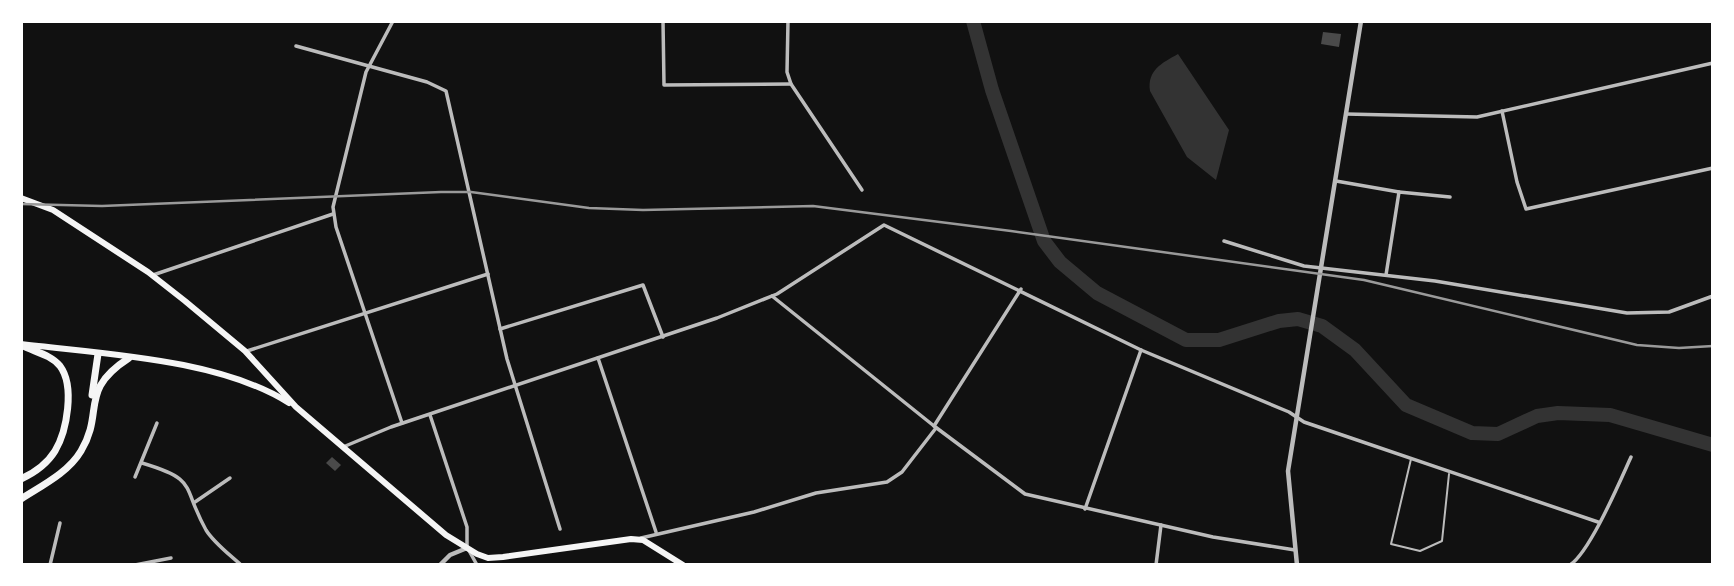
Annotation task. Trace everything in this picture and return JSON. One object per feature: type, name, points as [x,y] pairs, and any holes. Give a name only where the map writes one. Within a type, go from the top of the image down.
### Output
[{"type":"highway","points":[[21,344],[52,358],[59,365],[67,383],[67,402],[55,450],[41,467],[21,479]]},
{"type":"highway","points":[[21,499],[76,458],[88,434],[98,354]]},
{"type":"highway","points":[[93,403],[103,379],[129,358]]},
{"type":"main road","points":[[21,198],[53,210],[152,275],[245,351],[296,407],[343,448],[446,535],[467,547],[488,558],[637,539],[683,565]]},
{"type":"main road","points":[[21,344],[225,374],[264,389],[296,407]]},
{"type":"street","points":[[393,21],[370,65],[349,133],[334,196],[333,214],[402,423]]},
{"type":"street","points":[[663,21],[664,85],[791,84]]},
{"type":"street","points":[[788,21],[787,72],[791,84],[862,190]]},
{"type":"street","points":[[1297,565],[1288,471],[1361,21]]},
{"type":"street","points":[[296,46],[370,65],[446,91],[515,386],[560,529]]},
{"type":"street","points":[[1346,114],[1477,117],[1713,63]]},
{"type":"street","points":[[1502,111],[1517,182],[1526,209],[1713,169]]},
{"type":"street","points":[[1336,181],[1399,192],[1450,197]]},
{"type":"street","points":[[1386,275],[1399,192]]},
{"type":"street","points":[[152,275],[333,214]]},
{"type":"street","points":[[343,448],[402,423],[663,337],[772,296],[884,225],[1021,289],[1141,350],[1296,417],[1449,473],[1598,522]]},
{"type":"street","points":[[1224,240],[1304,266],[1386,275],[1637,314],[1676,310],[1713,296]]},
{"type":"street","points":[[245,351],[488,274]]},
{"type":"street","points":[[500,328],[643,285],[650,296],[663,337]]},
{"type":"street","points":[[637,539],[656,532],[754,512],[816,493],[887,482],[902,472],[935,427],[1021,289]]},
{"type":"street","points":[[772,296],[1017,489],[1085,509],[1296,550]]},
{"type":"street","points":[[1085,509],[1141,350]]},
{"type":"street","points":[[598,358],[656,532]]},
{"type":"street","points":[[430,415],[467,527],[467,547],[477,565]]},
{"type":"street","points":[[135,477],[157,423]]},
{"type":"street","points":[[1570,565],[1580,557],[1631,457]]},
{"type":"street","points":[[142,463],[181,478],[207,531],[241,565]]},
{"type":"street","points":[[195,502],[230,478]]},
{"type":"street","points":[[50,565],[60,523]]},
{"type":"street","points":[[1156,565],[1161,524]]},
{"type":"street","points":[[440,565],[450,555],[467,547]]},
{"type":"street","points":[[135,565],[172,558]]},
{"type":"lane","points":[[1411,459],[1391,544],[1420,551],[1441,541],[1449,473]]},
{"type":"shaded area","points":[[1178,54],[1229,130],[1216,180],[1187,157],[1150,91],[1153,72]]},
{"type":"building","points":[[1323,32],[1341,34],[1339,47],[1321,44]]},
{"type":"building","points":[[332,457],[341,465],[335,471],[326,463]]},
{"type":"waterway","points":[[973,21],[992,90],[1044,241],[1060,262],[1097,293],[1186,340],[1219,340],[1279,321],[1298,319],[1322,326],[1355,350],[1406,405],[1472,433],[1498,434],[1537,416],[1558,413],[1610,415],[1713,445]]},
{"type":"railway","points":[[21,204],[102,206],[471,192],[589,208],[643,210],[813,206],[1364,280],[1637,345],[1679,348],[1713,346]]}]
